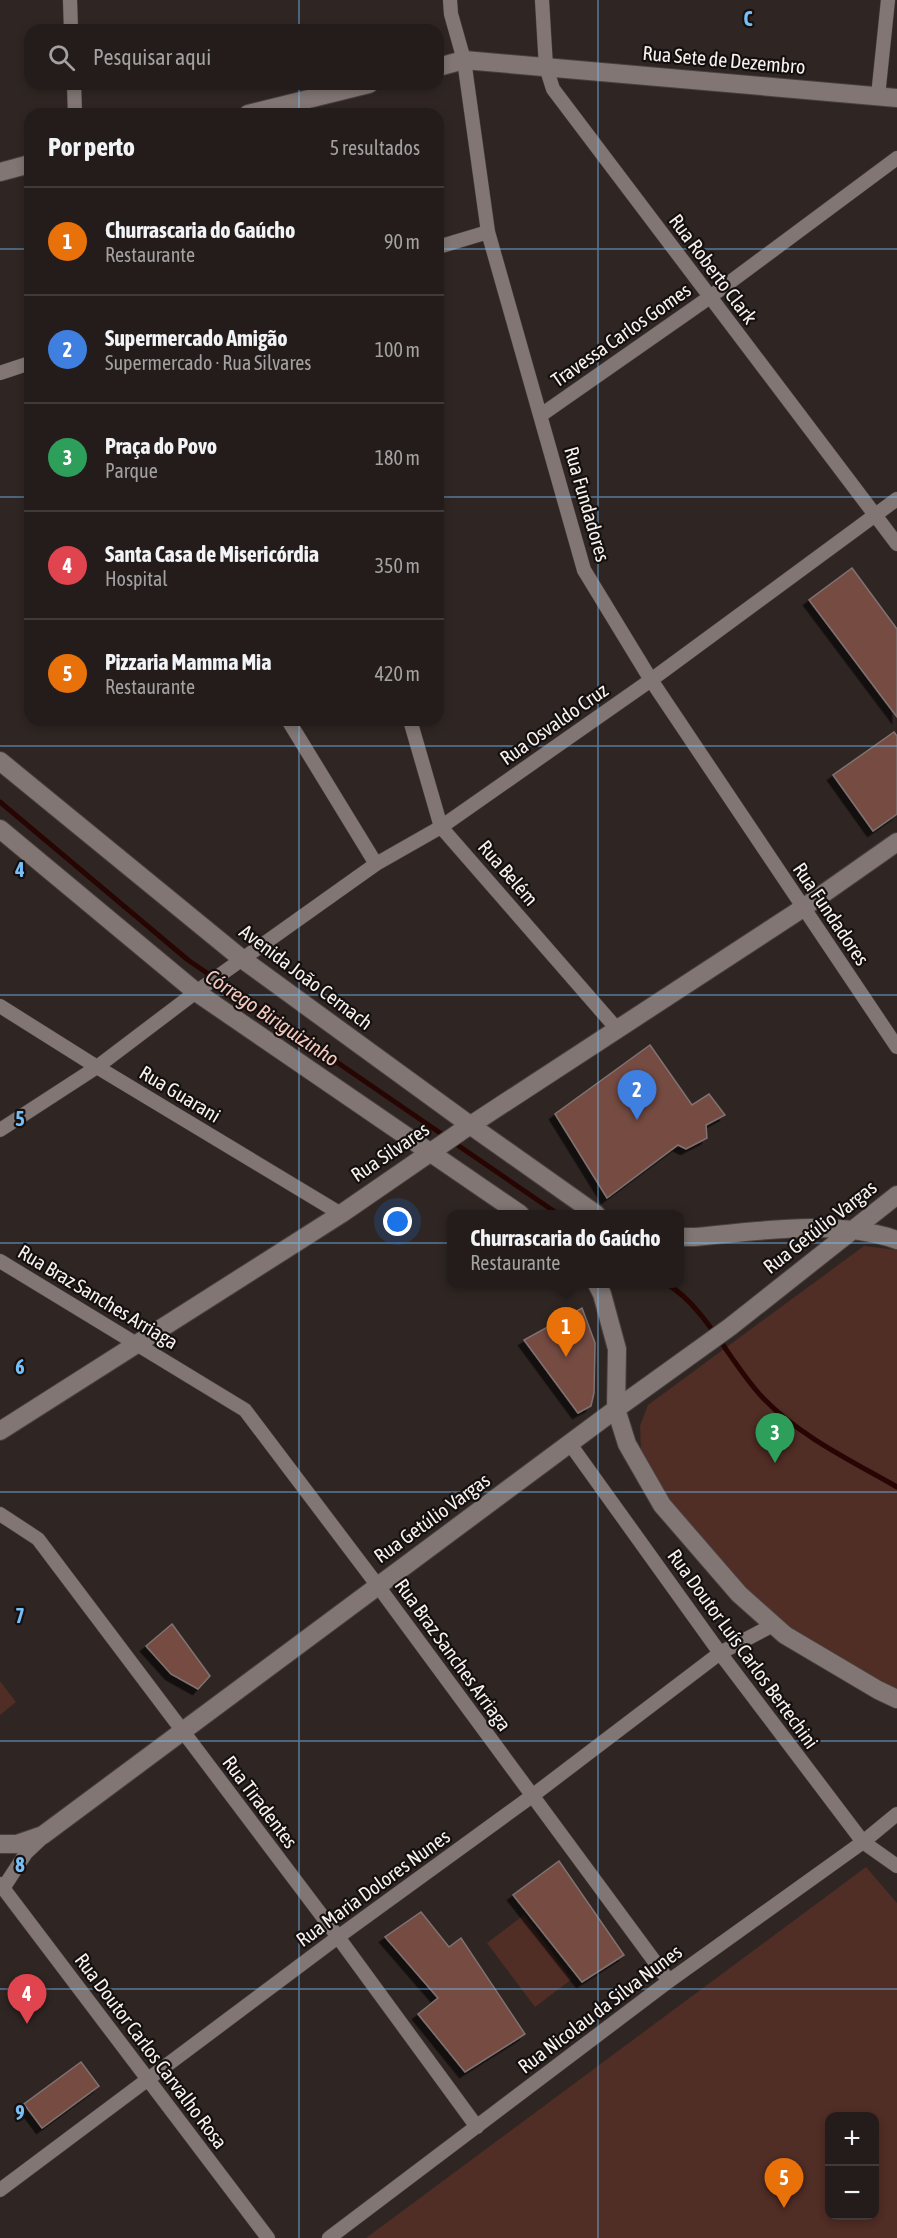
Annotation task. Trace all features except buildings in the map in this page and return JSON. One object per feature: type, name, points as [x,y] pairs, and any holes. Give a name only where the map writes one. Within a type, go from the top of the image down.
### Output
[{"type":"street","points":[[70,0],[71,24]]},
{"type":"street","name":"Rua Fundadores","points":[[450,0],[451,14],[464,60],[488,232],[584,570],[651,680],[897,1047]]},
{"type":"street","name":"Rua Roberto Clark","points":[[542,0],[546,67],[553,89],[897,544]]},
{"type":"street","points":[[888,0],[878,96],[897,110]]},
{"type":"street","name":"Rua Sete de Dezembro","points":[[444,65],[464,60],[897,98]]},
{"type":"street","points":[[74,90],[75,108]]},
{"type":"street","points":[[272,108],[345,90]]},
{"type":"street","name":"Travessa Carlos Gomes","points":[[541,415],[710,297],[897,158]]},
{"type":"street","points":[[0,171],[24,165]]},
{"type":"street","points":[[444,245],[488,232]]},
{"type":"street","points":[[0,373],[24,365]]},
{"type":"street","name":"Rua Osvaldo Cruz","points":[[0,1130],[97,1067],[242,959],[376,864],[441,827],[651,680],[897,499]]},
{"type":"street","points":[[292,726],[376,864]]},
{"type":"street","name":"Rua Belém","points":[[412,726],[441,827],[617,1029]]},
{"type":"street","name":"Avenida João Cernach","points":[[0,761],[242,959],[465,1129],[588,1210]]},
{"type":"street","points":[[0,829],[201,989],[435,1148],[514,1210]]},
{"type":"street","name":"Rua Silvares","points":[[0,1431],[341,1214],[435,1148],[803,908],[897,842]]},
{"type":"street","name":"Rua Guarani","points":[[0,1006],[341,1214]]},
{"type":"street","name":"Rua Getúlio Vargas","points":[[2,1886],[26,1853],[54,1827],[616,1409],[698,1351],[849,1231],[897,1196]]},
{"type":"street","points":[[684,1237],[794,1227],[882,1235],[897,1240]]},
{"type":"street","name":"Rua Braz Sanches Arriaga","points":[[0,1261],[245,1410],[378,1586],[669,1981]]},
{"type":"street","points":[[599,1288],[617,1349],[616,1409],[627,1444],[662,1505],[739,1594],[773,1625],[794,1641],[878,1690],[897,1698]]},
{"type":"street","name":"Rua Doutor Luís Carlos Bertechini","points":[[570,1444],[720,1653],[863,1842],[897,1866]]},
{"type":"street","name":"Rua Tiradentes","points":[[0,1514],[38,1539],[338,1937],[477,2127]]},
{"type":"street","name":"Rua Maria Dolores Nunes","points":[[0,2190],[338,1937],[532,1796],[720,1653],[773,1625]]},
{"type":"street","name":"Rua Nicolau da Silva Nunes","points":[[329,2238],[669,1981],[863,1842],[897,1814]]},
{"type":"street","points":[[0,1844],[30,1841],[54,1827]]},
{"type":"street","name":"Rua Doutor Carlos Carvalho Rosa","points":[[2,1886],[268,2238]]},
{"type":"shaded area","points":[[864,1246],[897,1250],[897,1690],[875,1680],[787,1627],[755,1602],[687,1525],[656,1479],[641,1450],[640,1426],[648,1405]]},
{"type":"shaded area","points":[[0,1681],[16,1702],[0,1715]]},
{"type":"shaded area","points":[[866,1867],[897,1903],[897,2238],[366,2238]]},
{"type":"shaded area","points":[[524,1915],[572,1979],[535,2007],[487,1943]]},
{"type":"waterway","name":"Córrego Biriguizinho","points":[[0,802],[188,960],[446,1137]]},
{"type":"waterway","name":"Córrego Biriguizinho","points":[[453,1142],[552,1210]]},
{"type":"waterway","name":"Córrego Biriguizinho","points":[[673,1288],[694,1307],[752,1385],[778,1413],[810,1437],[897,1487]]},
{"type":"place","name":"Supermercado Amigão","points":[[637,1120]]},
{"type":"place","name":"Churrascaria do Gaúcho","points":[[566,1357]]},
{"type":"place","name":"Praça do Povo","points":[[775,1463]]},
{"type":"place","name":"Santa Casa de Misericórdia","points":[[27,2024]]},
{"type":"place","name":"Pizzaria Mamma Mia","points":[[784,2208]]}]
